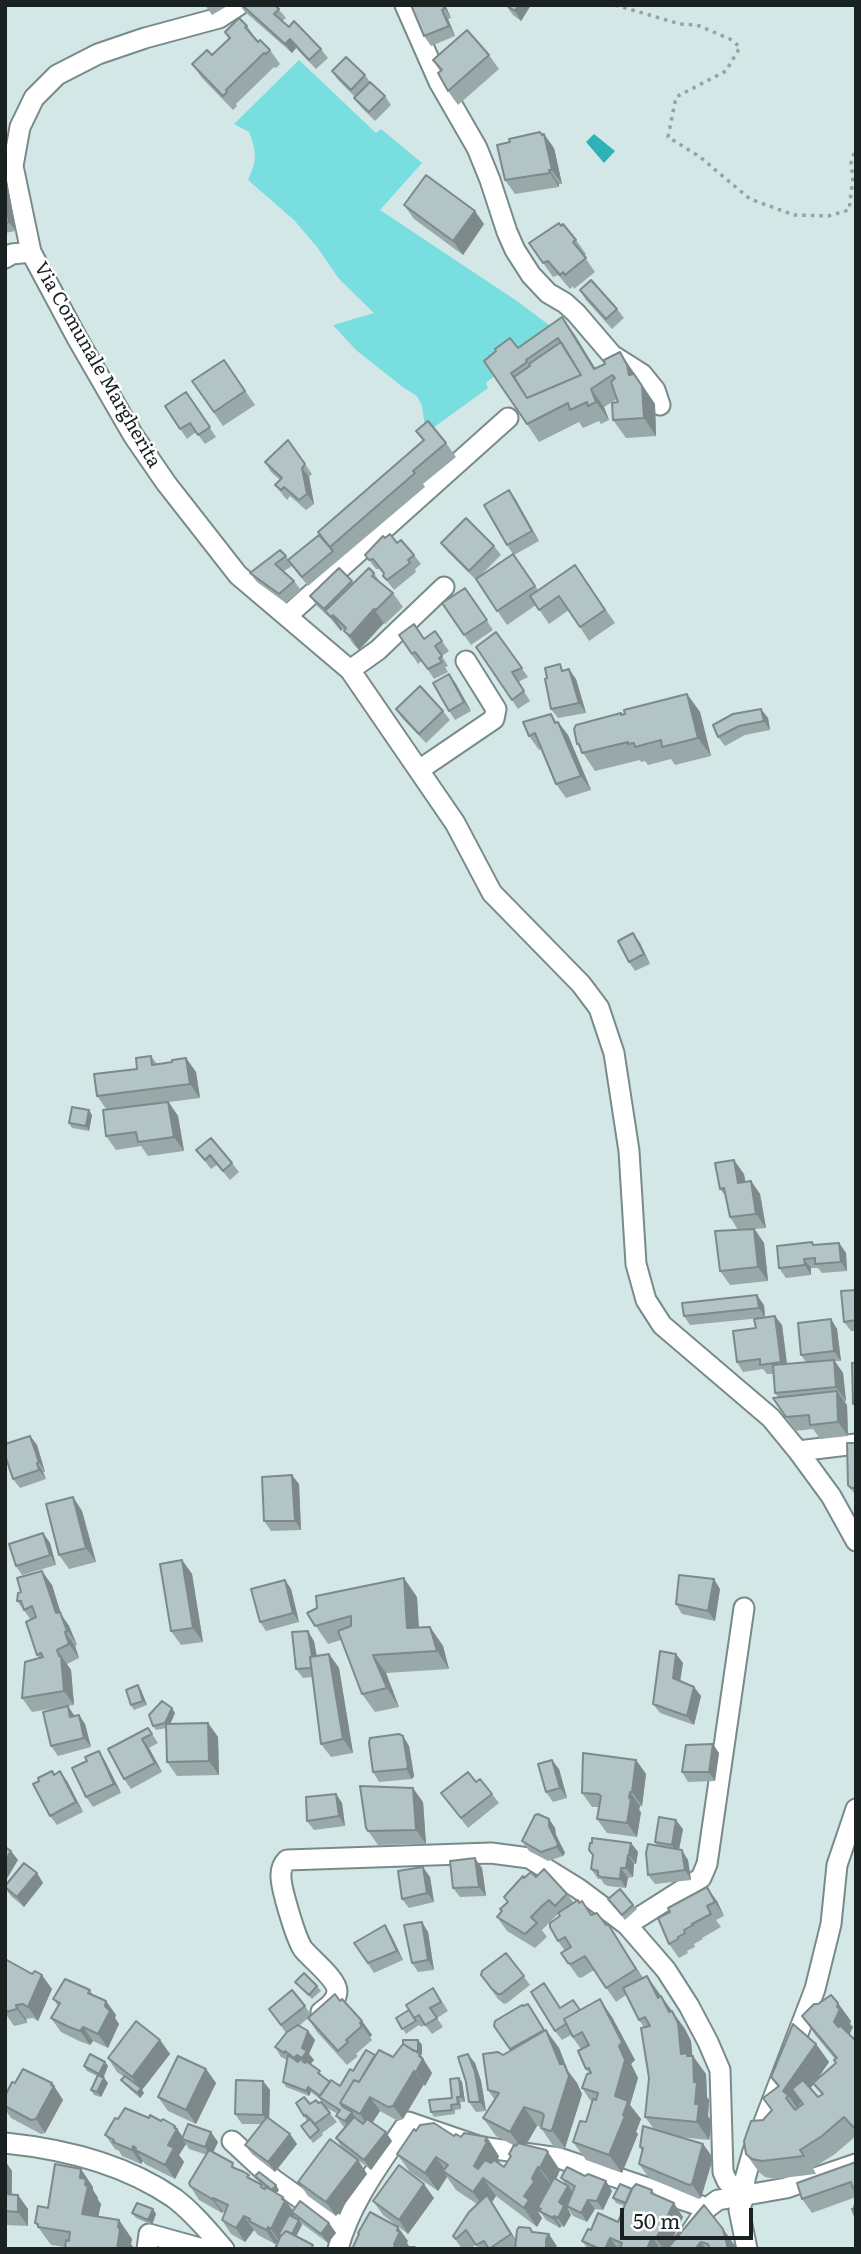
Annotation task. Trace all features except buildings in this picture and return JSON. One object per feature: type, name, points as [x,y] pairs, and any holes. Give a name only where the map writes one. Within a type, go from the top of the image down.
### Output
[{"type":"street","name":"Via Comunale Margherita","points":[[239,5],[219,18],[145,38],[99,54],[58,75],[34,98],[20,127],[13,166],[31,252],[83,349],[153,464],[238,575],[350,670],[455,823],[492,892],[581,984],[602,1016],[614,1054],[629,1151],[636,1264],[646,1300],[662,1325],[771,1418],[831,1496],[856,1541]]},
{"type":"street","points":[[405,5],[439,82],[477,148],[515,250],[531,275],[548,293],[576,313],[612,355],[642,374],[655,390],[660,405]]},
{"type":"street","points":[[5,258],[12,254],[31,252]]},
{"type":"street","points":[[287,616],[508,418]]},
{"type":"street","points":[[350,670],[377,650],[444,587]]},
{"type":"street","points":[[419,769],[494,719],[496,709],[466,661]]},
{"type":"street","points":[[798,1451],[856,1444]]},
{"type":"street","points":[[627,1925],[701,1878],[707,1864],[744,1608]]},
{"type":"street","points":[[747,2249],[739,2216],[745,2179],[752,2151],[815,1989],[831,1924],[837,1864],[856,1809]]},
{"type":"street","points":[[321,2012],[333,2001],[337,1993],[335,1984],[301,1947],[296,1935],[280,1878],[282,1865],[287,1860],[491,1853],[529,1858],[579,1889],[627,1925],[667,1970],[689,2006],[720,2070],[723,2172],[727,2181],[744,2197]]},
{"type":"street","points":[[338,2249],[343,2229],[373,2175],[408,2122],[481,2147],[559,2158],[707,2208]]},
{"type":"street","points":[[232,2141],[273,2179],[343,2229]]},
{"type":"street","points":[[5,2143],[47,2147],[110,2165],[148,2182],[175,2199],[224,2249]]},
{"type":"street","points":[[680,2249],[707,2208],[718,2200],[786,2188],[856,2164]]},
{"type":"street","points":[[147,2249],[149,2234],[203,2249]]},
{"type":"path","points":[[615,5],[680,24],[698,25],[730,38],[740,47],[726,71],[676,97],[668,137],[700,157],[750,199],[794,215],[828,216],[849,210],[853,178],[851,163],[856,147]]},
{"type":"shaded area","points":[[299,60],[376,133],[381,129],[422,163],[380,210],[517,301],[557,331],[521,354],[486,383],[488,388],[426,433],[422,406],[417,396],[356,350],[333,325],[374,313],[339,279],[294,220],[248,180],[255,156],[253,145],[249,132],[234,124]]},
{"type":"shaded area","points":[[594,134],[615,151],[604,163],[586,142]]}]
